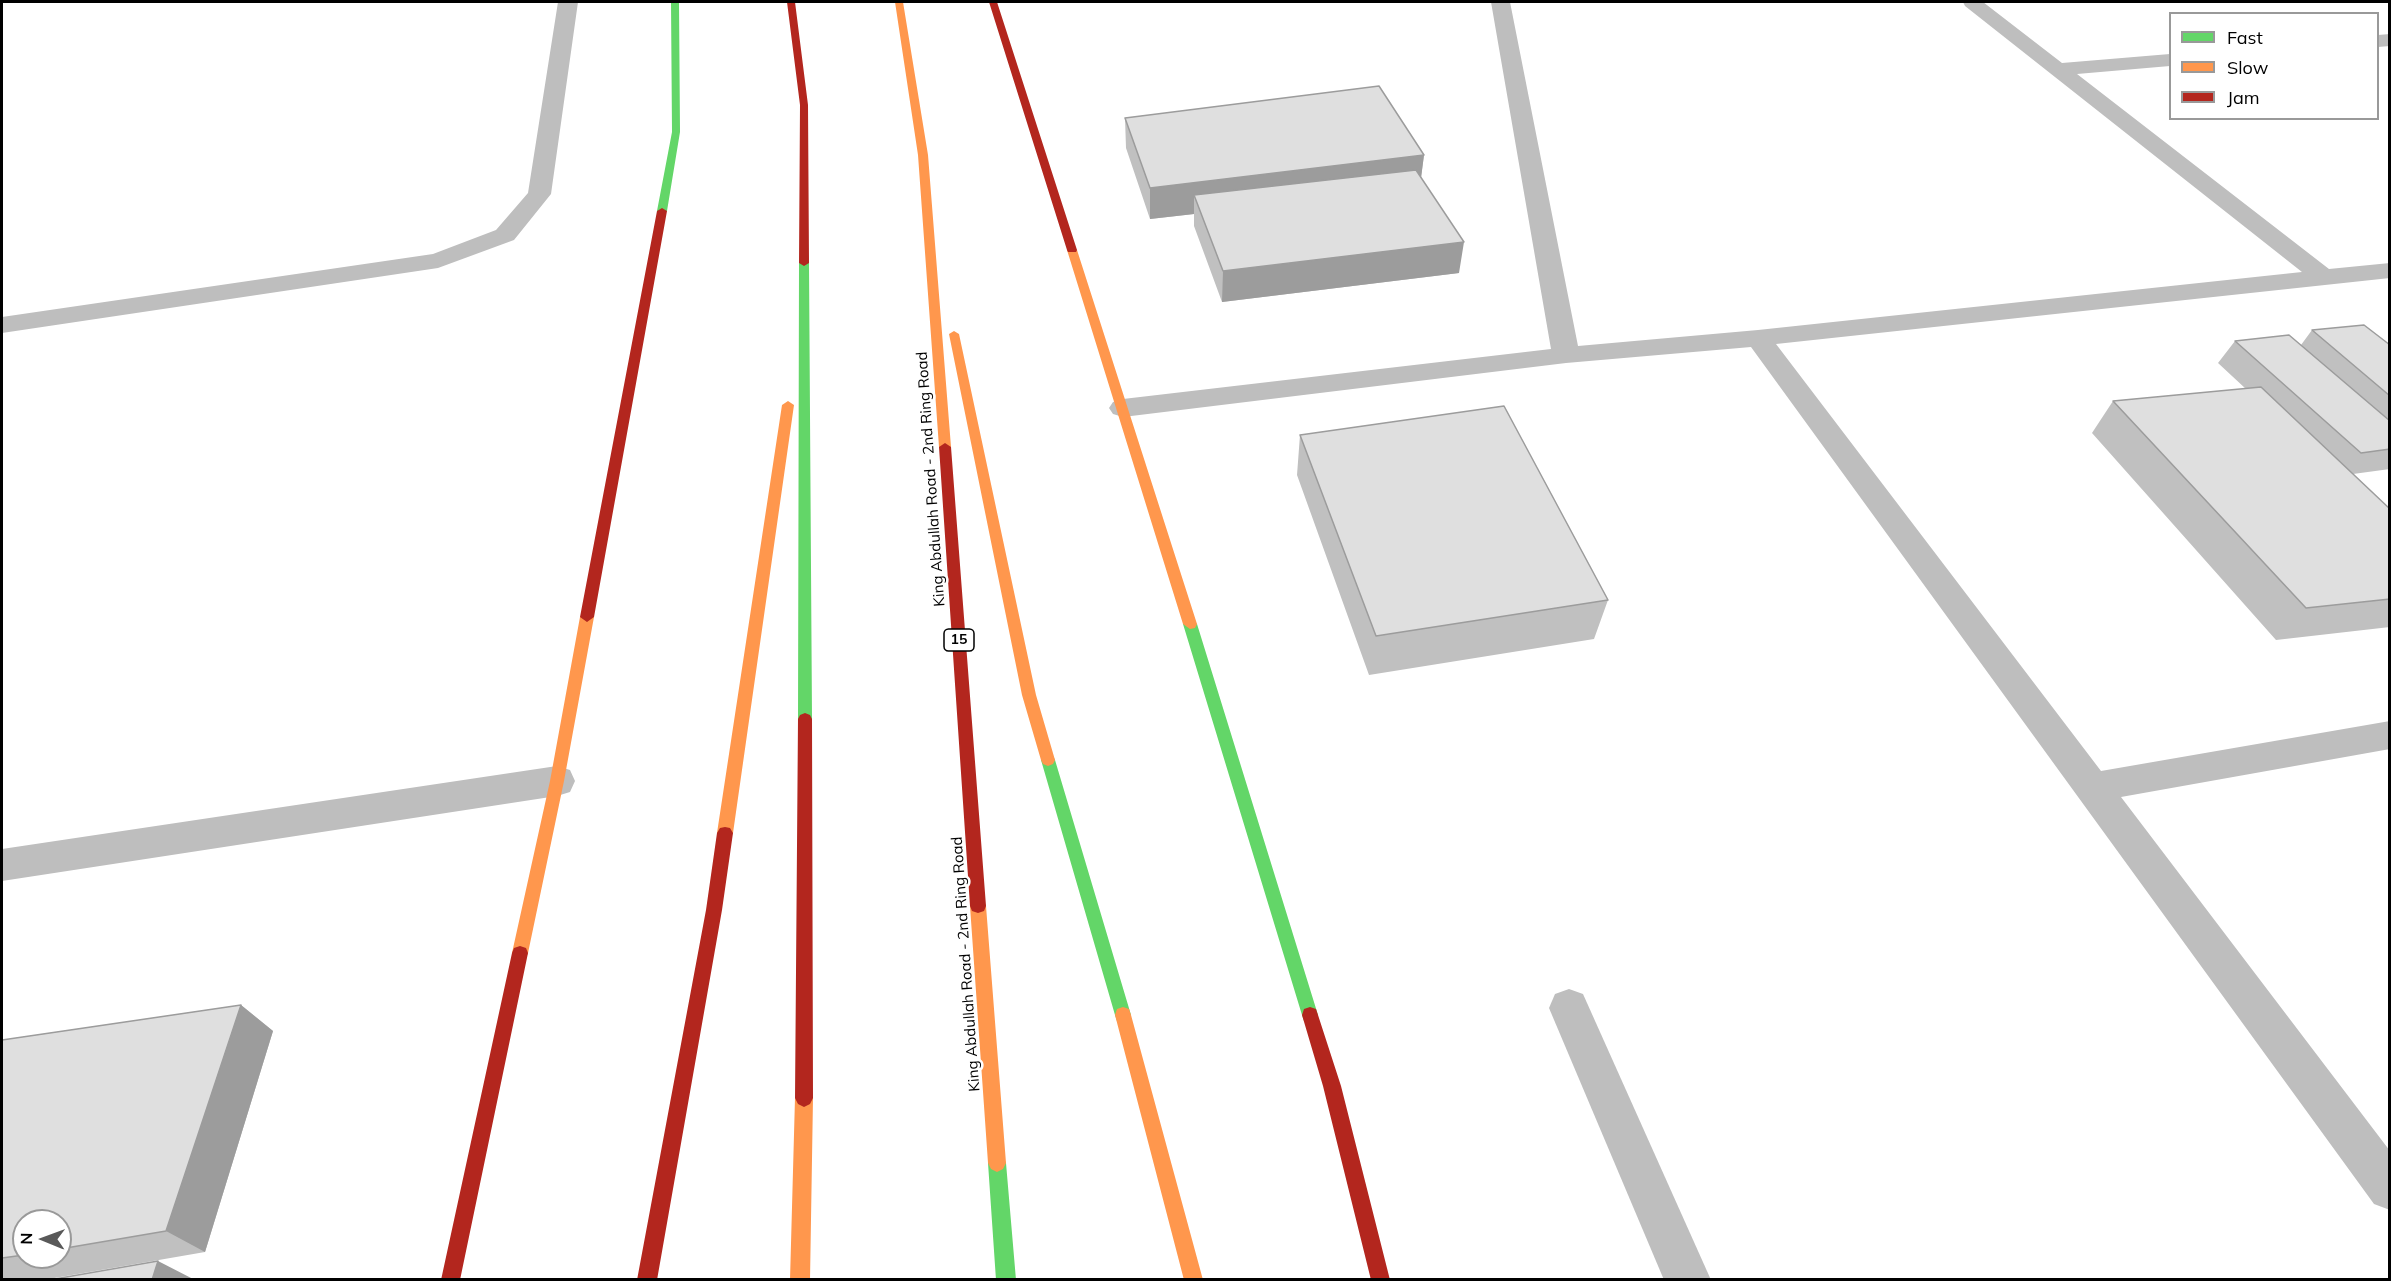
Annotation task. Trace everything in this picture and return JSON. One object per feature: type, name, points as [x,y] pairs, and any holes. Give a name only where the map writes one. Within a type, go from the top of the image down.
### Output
[{"type":"main road","points":[[450,1280],[557,781],[676,132],[675,2]]},
{"type":"main road","points":[[791,2],[804,105],[806,1036],[800,1280]]},
{"type":"main road","name":"King Abdullah Road - 2nd Ring Road","points":[[899,2],[923,155],[1006,1280]]},
{"type":"main road","points":[[993,2],[1123,408],[1332,1086],[1382,1280]]},
{"type":"main road","points":[[927,206],[1029,695],[1126,1025],[1194,1280]]},
{"type":"main road","points":[[647,1280],[714,910],[804,294]]},
{"type":"street","points":[[2,325],[438,261],[505,235],[539,194],[568,2]]},
{"type":"street","points":[[1500,2],[1566,355]]},
{"type":"street","points":[[1972,2],[2324,277]]},
{"type":"street","points":[[2059,69],[2169,60]]},
{"type":"street","points":[[1123,408],[1566,355],[1758,338],[2390,270]]},
{"type":"street","points":[[1758,338],[2390,1188]]},
{"type":"street","points":[[2092,787],[2390,735]]},
{"type":"street","points":[[2,865],[557,781]]},
{"type":"street","points":[[1569,1008],[1688,1280]]},
{"type":"building","points":[[1379,86],[1424,155],[1150,188],[1125,118]]},
{"type":"building","points":[[1416,170],[1464,242],[1223,271],[1194,195]]},
{"type":"building","points":[[2364,325],[2390,345],[2390,396],[2312,330]]},
{"type":"building","points":[[2289,335],[2390,421],[2390,449],[2361,453],[2235,341]]},
{"type":"building","points":[[2261,387],[2390,509],[2390,599],[2306,608],[2113,401]]},
{"type":"building","points":[[1504,406],[1608,600],[1376,636],[1300,435]]},
{"type":"building","points":[[241,1005],[166,1231],[72,1247],[72,1209],[12,1209],[12,1257],[2,1258],[2,1040]]},
{"type":"building","points":[[158,1261],[152,1280],[49,1280]]},
{"type":"traffic: fast","points":[[662,211],[676,132],[675,2]]},
{"type":"traffic: fast","points":[[804,263],[805,719]]},
{"type":"traffic: fast","points":[[1190,624],[1310,1015]]},
{"type":"traffic: fast","points":[[1048,760],[1123,1015]]},
{"type":"traffic: fast","points":[[997,1163],[1006,1280]]},
{"type":"traffic: slow","points":[[899,2],[923,155],[945,447]]},
{"type":"traffic: slow","points":[[1072,250],[1190,624]]},
{"type":"traffic: slow","points":[[954,334],[1029,695],[1048,760]]},
{"type":"traffic: slow","points":[[725,833],[788,405]]},
{"type":"traffic: slow","points":[[520,953],[557,781],[587,617]]},
{"type":"traffic: slow","points":[[978,906],[997,1163]]},
{"type":"traffic: slow","points":[[1123,1015],[1194,1280]]},
{"type":"traffic: slow","points":[[800,1280],[804,1098]]},
{"type":"traffic: jam","points":[[791,2],[804,105],[804,263]]},
{"type":"traffic: jam","points":[[993,2],[1072,250]]},
{"type":"traffic: jam","points":[[587,617],[662,211]]},
{"type":"traffic: jam","points":[[945,447],[978,906]]},
{"type":"traffic: jam","points":[[804,1098],[805,719]]},
{"type":"traffic: jam","points":[[647,1280],[714,910],[725,833]]},
{"type":"traffic: jam","points":[[450,1280],[520,953]]},
{"type":"traffic: jam","points":[[1310,1015],[1332,1086],[1381,1280]]}]
